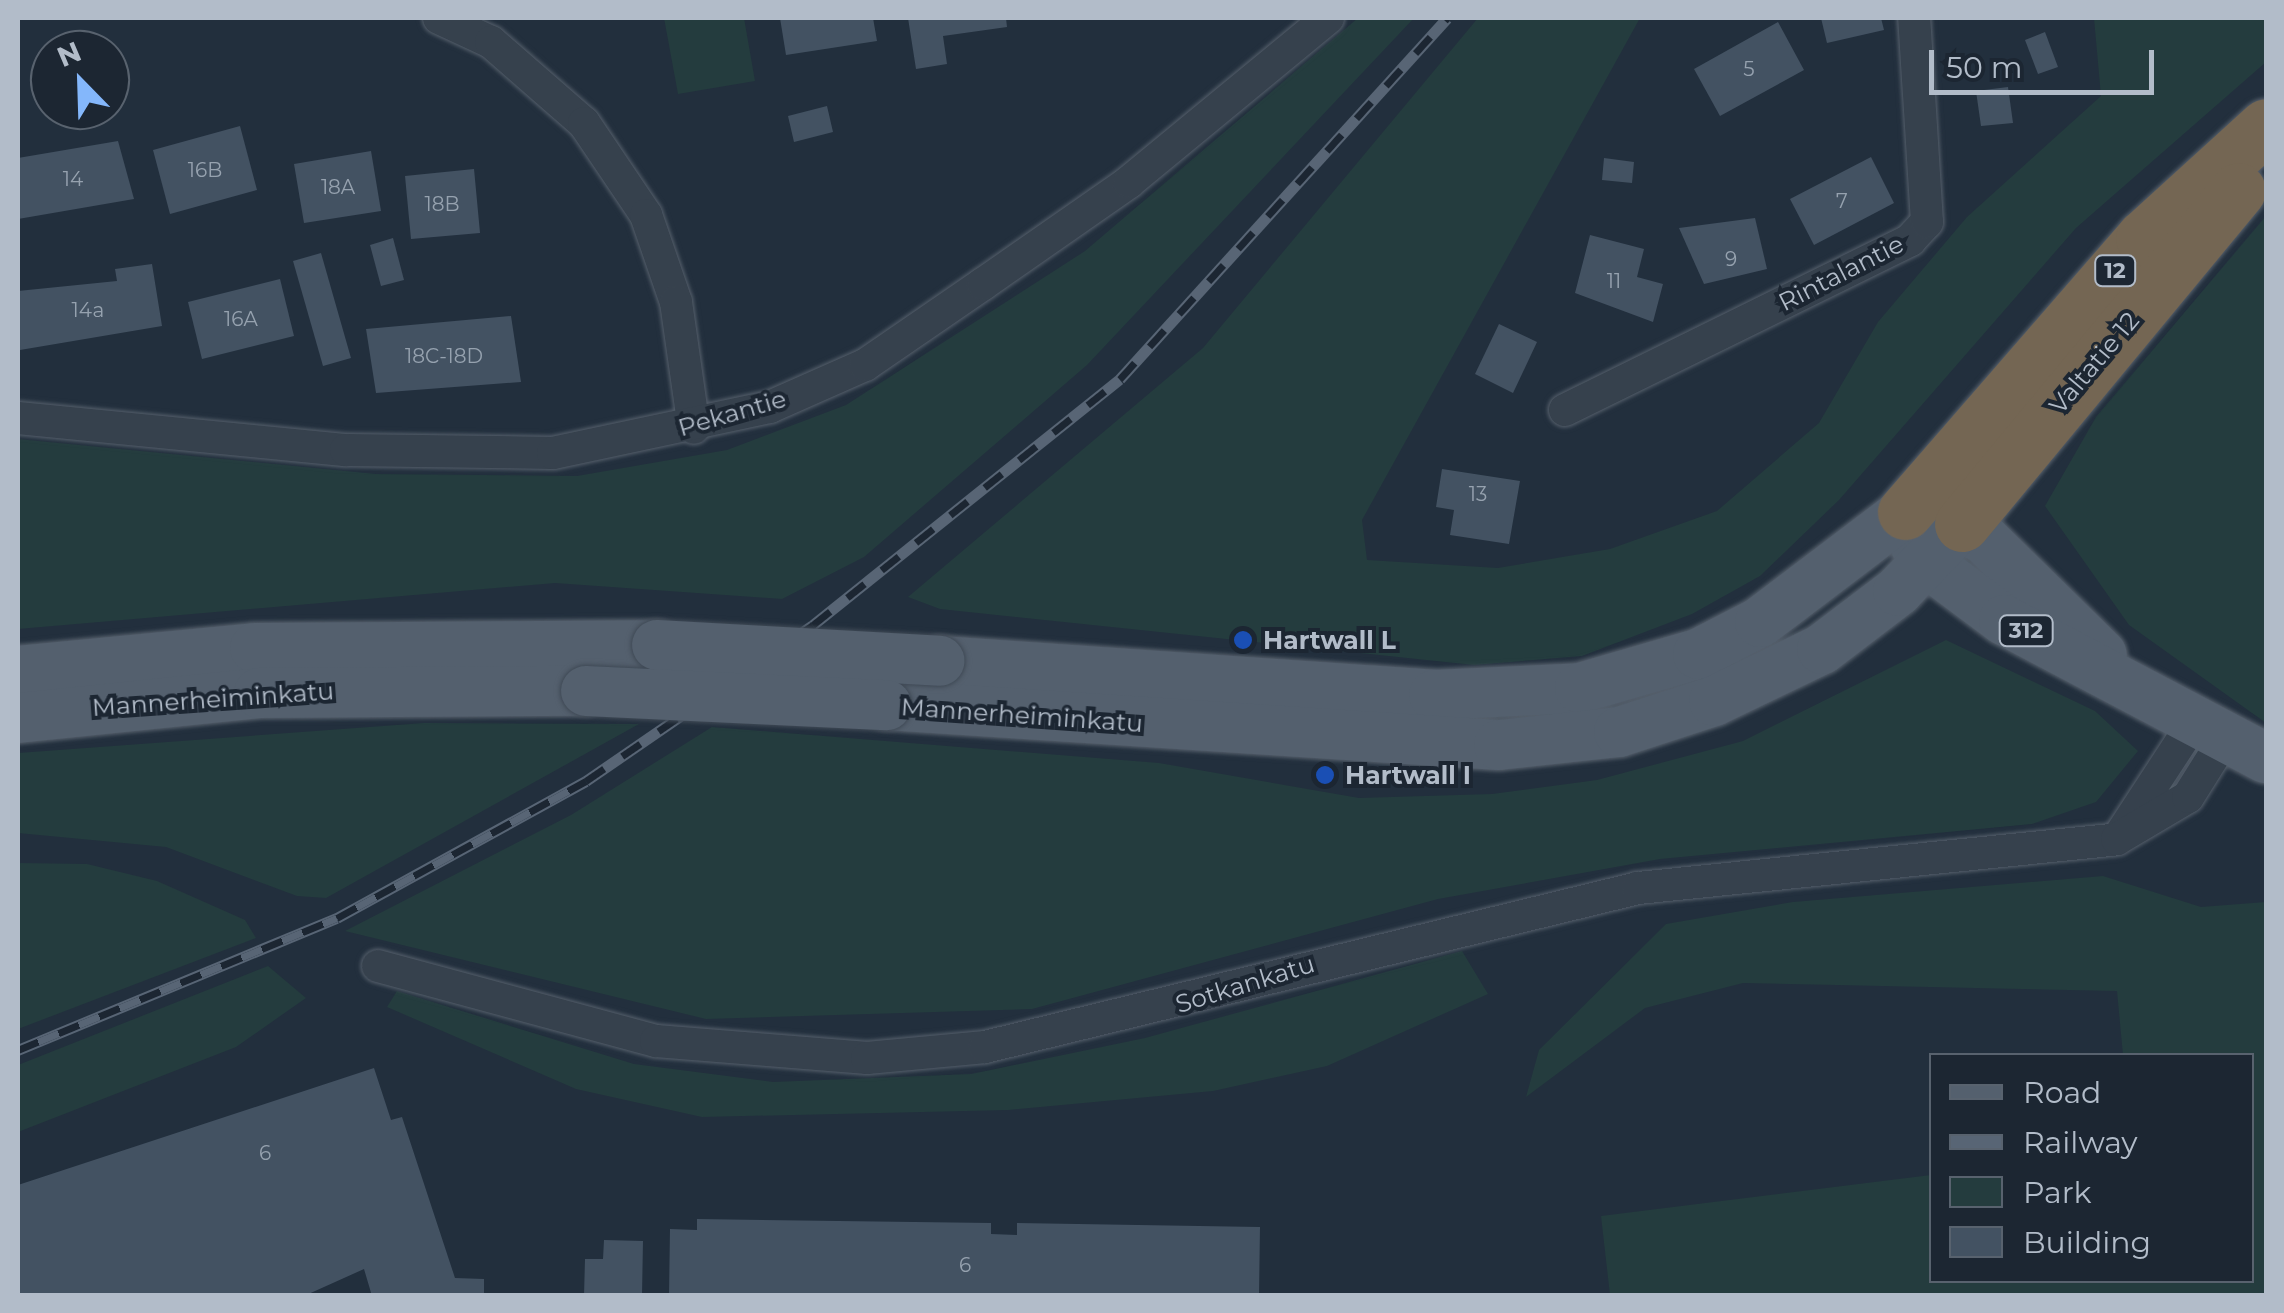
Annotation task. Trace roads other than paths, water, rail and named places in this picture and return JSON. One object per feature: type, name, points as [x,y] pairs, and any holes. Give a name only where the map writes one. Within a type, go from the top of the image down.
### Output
[{"type":"highway","name":"Valtatie 12","points":[[1905,512],[2143,238],[2266,126]]},
{"type":"highway","name":"Valtatie 12","points":[[1943,543],[2266,159]]},
{"type":"main road","name":"312","points":[[1905,512],[2134,687],[2229,740]]},
{"type":"main road","name":"Mannerheiminkatu","points":[[18,670],[256,648],[656,646],[940,660],[1434,695],[1580,688],[1698,654],[1760,622],[1905,512]]},
{"type":"main road","name":"Mannerheiminkatu","points":[[18,718],[259,693],[586,691],[887,705],[1401,741],[1564,740],[1668,718],[1768,676],[1865,620],[1943,543]]},
{"type":"street","points":[[439,18],[491,42],[584,123],[646,215],[676,302],[694,428]]},
{"type":"street","name":"Pekantie","points":[[18,418],[403,451],[553,453],[694,428],[865,365],[1129,182],[1328,18]]},
{"type":"street","name":"Rintalantie","points":[[1565,410],[1910,240],[1927,222],[1914,18]]},
{"type":"street","name":"Sotkankatu","points":[[378,966],[656,1041],[866,1058],[1091,1028],[1326,958],[1638,888],[2117,839],[2229,740]]},
{"type":"railway","points":[[18,1050],[337,918],[586,781],[813,625],[1120,379],[1447,18]]},
{"type":"place","name":"Hartwall L","points":[[1243,640]]},
{"type":"place","name":"Hartwall I","points":[[1325,775]]}]
